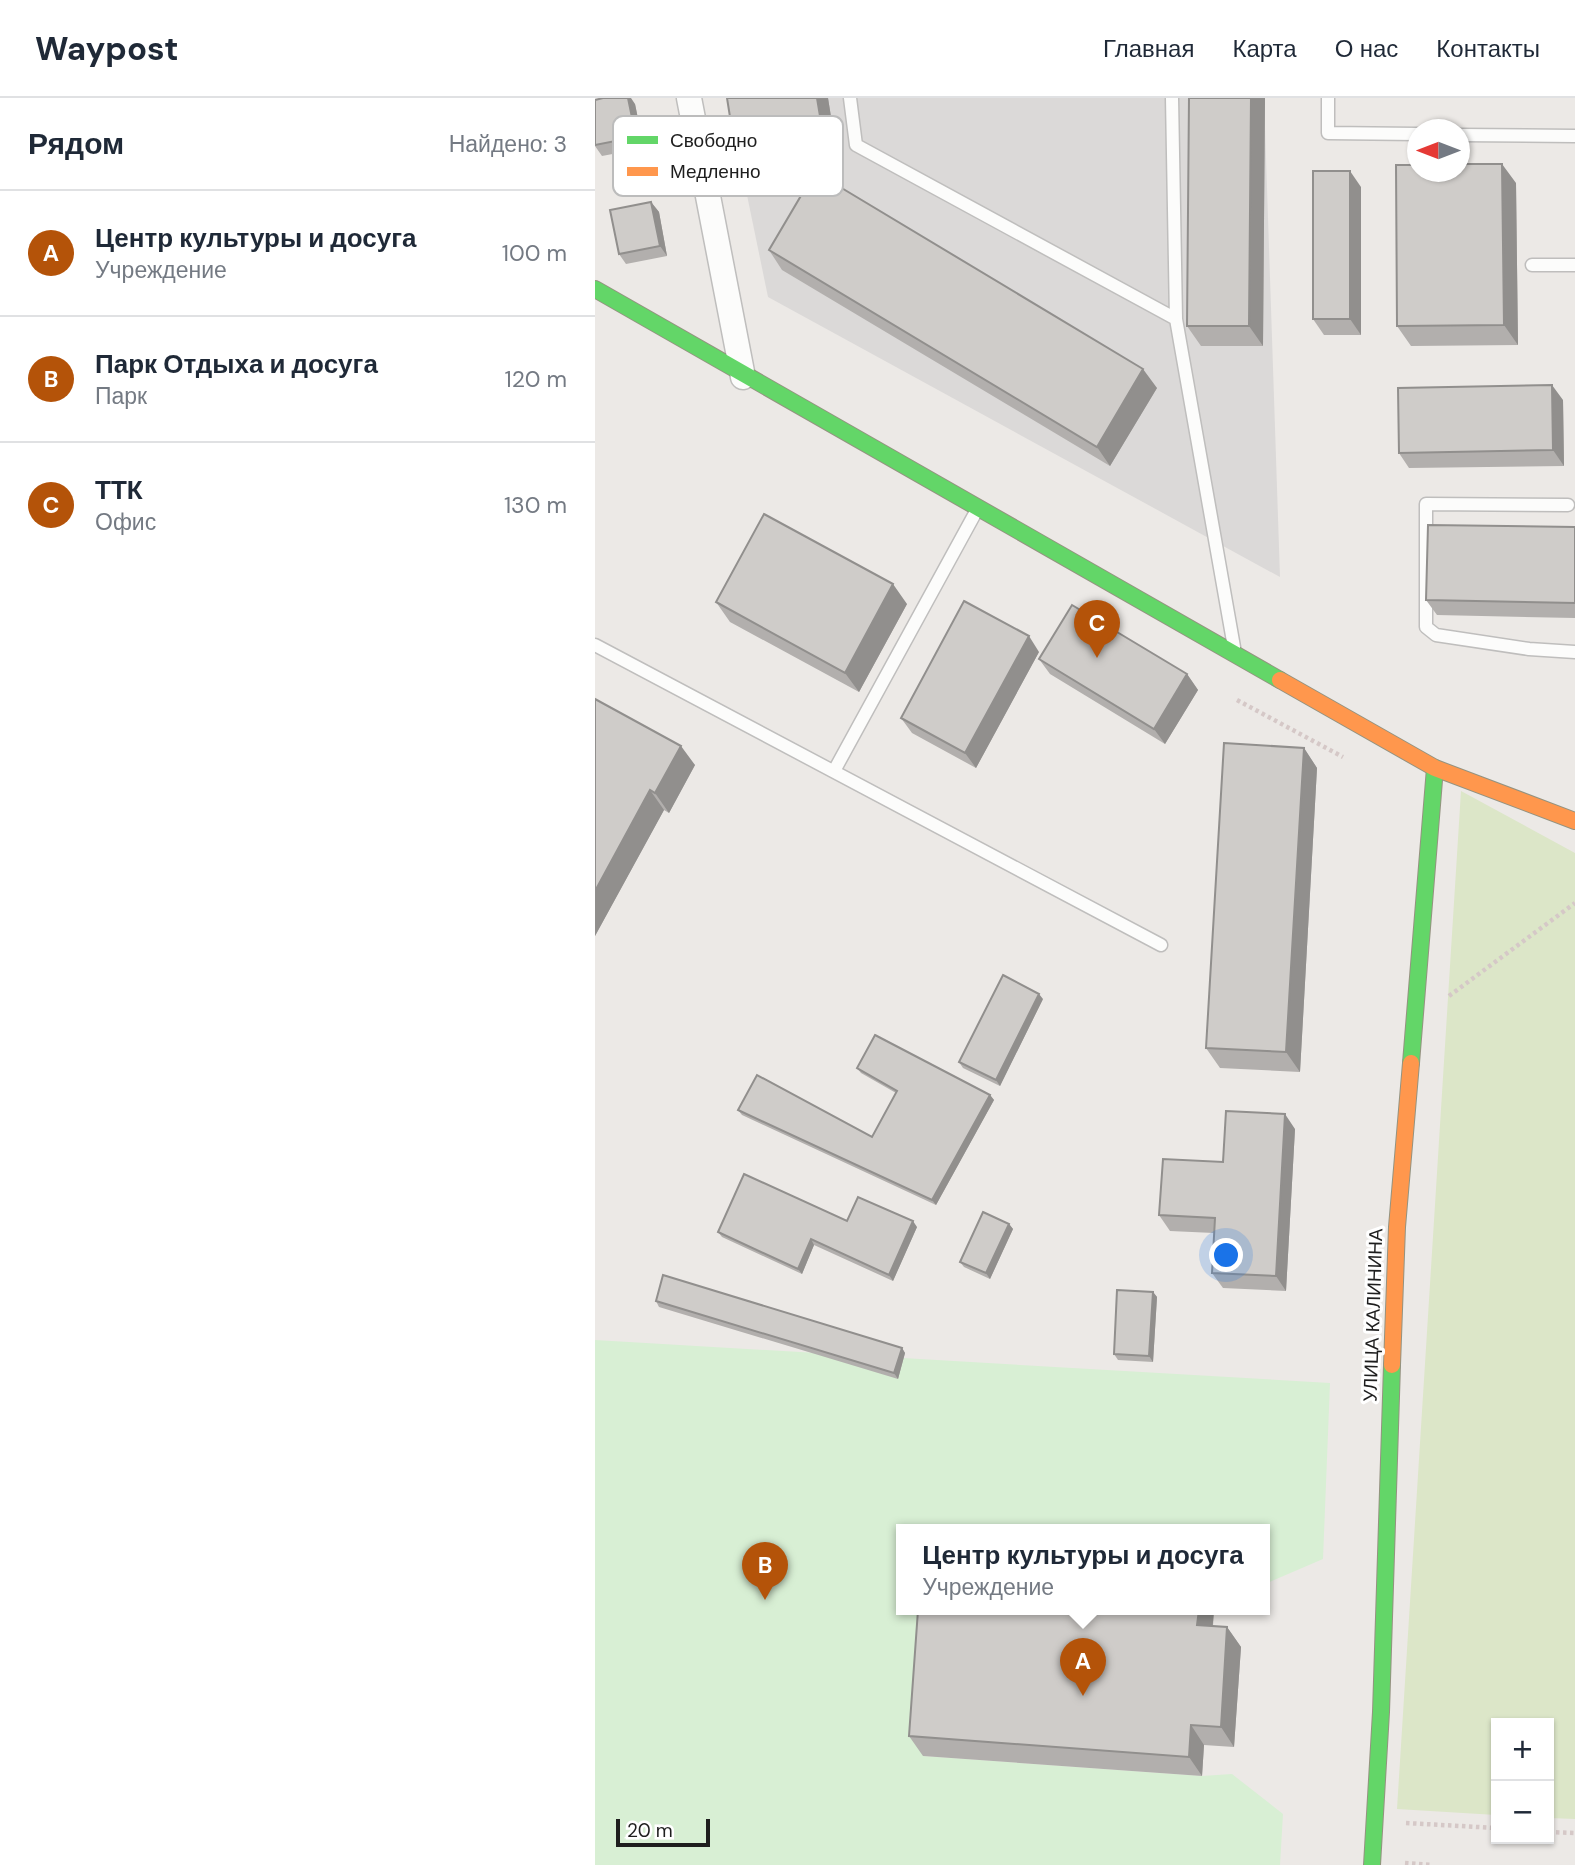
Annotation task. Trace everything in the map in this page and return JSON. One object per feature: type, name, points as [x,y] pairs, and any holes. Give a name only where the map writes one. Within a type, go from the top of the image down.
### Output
[{"type":"street","points":[[689,98],[693,116]]},
{"type":"street","points":[[708,196],[744,377]]},
{"type":"street","points":[[595,289],[744,377],[1234,651],[1435,768],[1575,821]]},
{"type":"street","name":"УЛИЦА КАЛИНИНА","points":[[1372,1865],[1376,1821],[1397,1227],[1435,768]]},
{"type":"lane","points":[[850,98],[856,145],[1175,319]]},
{"type":"lane","points":[[1172,98],[1175,319],[1234,651]]},
{"type":"lane","points":[[1328,98],[1328,133],[1407,134]]},
{"type":"lane","points":[[1470,135],[1575,136]]},
{"type":"lane","points":[[1532,265],[1575,265]]},
{"type":"lane","points":[[1568,505],[1426,504],[1426,626],[1436,635],[1529,649],[1575,652]]},
{"type":"lane","points":[[834,771],[978,508]]},
{"type":"lane","points":[[595,645],[1161,946]]},
{"type":"path","points":[[1413,1023],[1575,903]]},
{"type":"path","points":[[1376,1821],[1491,1828]]},
{"type":"path","points":[[1554,1832],[1575,1833]]},
{"type":"shaded area","points":[[727,98],[1264,98],[1280,577],[768,297],[747,196],[843,196],[843,116],[731,116]]},
{"type":"green space","points":[[1461,791],[1575,853],[1575,1819],[1554,1818],[1554,1718],[1491,1718],[1491,1815],[1397,1809]]},
{"type":"green space","points":[[595,1340],[1330,1383],[1323,1559],[1270,1582],[1270,1524],[896,1524],[896,1615],[933,1615],[923,1756],[1202,1776],[1232,1774],[1283,1814],[1280,1865],[595,1865]]},
{"type":"building","points":[[628,98],[632,116],[613,116],[613,141],[595,145],[595,100]]},
{"type":"building","points":[[727,98],[817,98],[820,116],[730,116]]},
{"type":"building","points":[[1189,98],[1251,98],[1249,326],[1187,326]]},
{"type":"building","points":[[1470,164],[1502,164],[1504,325],[1397,326],[1396,165],[1407,165],[1407,182],[1470,182]]},
{"type":"building","points":[[1313,171],[1350,171],[1350,319],[1313,319]]},
{"type":"building","points":[[843,189],[1143,369],[1097,447],[769,250],[801,196],[843,196]]},
{"type":"building","points":[[651,202],[660,246],[619,254],[610,210]]},
{"type":"building","points":[[1552,385],[1553,450],[1399,453],[1398,388]]},
{"type":"building","points":[[764,514],[893,584],[845,673],[716,602]]},
{"type":"building","points":[[1428,525],[1575,527],[1575,603],[1426,600]]},
{"type":"building","points":[[964,601],[1029,636],[965,753],[901,718]]},
{"type":"building","points":[[1072,605],[1187,674],[1154,729],[1039,659]]},
{"type":"building","points":[[595,699],[681,746],[655,793],[650,790],[595,891]]},
{"type":"building","points":[[1224,743],[1304,748],[1286,1052],[1206,1048]]},
{"type":"building","points":[[1003,975],[1039,994],[996,1080],[959,1062]]},
{"type":"building","points":[[875,1035],[990,1095],[932,1200],[738,1110],[757,1075],[872,1137],[897,1091],[857,1068]]},
{"type":"building","points":[[1226,1111],[1285,1114],[1276,1276],[1212,1273],[1215,1218],[1159,1215],[1163,1159],[1223,1162]]},
{"type":"building","points":[[744,1174],[847,1221],[858,1197],[913,1221],[889,1275],[811,1239],[798,1269],[718,1232]]},
{"type":"building","points":[[983,1212],[1009,1224],[986,1273],[960,1262]]},
{"type":"building","points":[[663,1275],[902,1348],[894,1373],[656,1301]]},
{"type":"building","points":[[1117,1290],[1153,1292],[1149,1356],[1114,1354]]},
{"type":"building","points":[[918,1615],[1198,1615],[1197,1625],[1227,1627],[1221,1727],[1191,1725],[1189,1757],[909,1736]]},
{"type":"traffic: fast","points":[[595,289],[1280,680]]},
{"type":"traffic: fast","points":[[1411,1063],[1435,768]]},
{"type":"traffic: fast","points":[[1372,1865],[1381,1712],[1392,1365]]},
{"type":"traffic: slow","points":[[1280,680],[1435,768],[1575,821]]},
{"type":"traffic: slow","points":[[1392,1365],[1397,1227],[1411,1063]]},
{"type":"place","name":"ТТК","points":[[1097,658]]},
{"type":"place","name":"Парк Отдыха и досуга","points":[[765,1600]]},
{"type":"place","name":"Центр культуры и досуга","points":[[1083,1696]]}]
